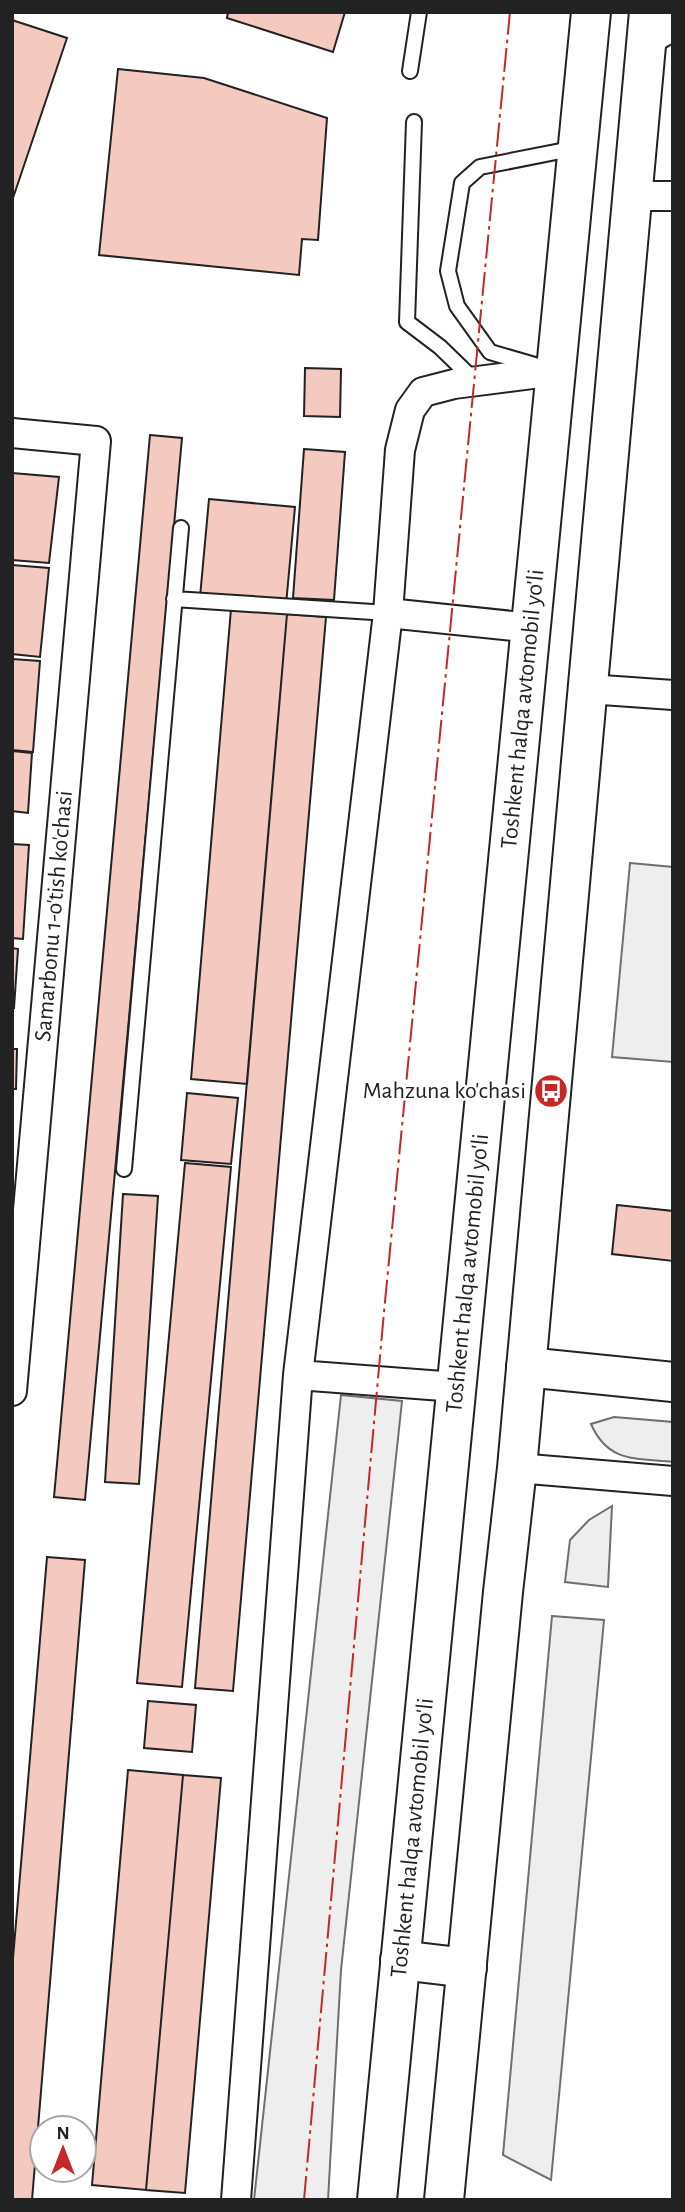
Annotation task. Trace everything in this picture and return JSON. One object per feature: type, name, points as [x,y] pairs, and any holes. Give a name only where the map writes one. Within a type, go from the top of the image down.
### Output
[{"type":"main road","name":"Toshkent halqa avtomobil yo'li","points":[[377,2200],[591,12]]},
{"type":"main road","points":[[444,2200],[517,1468],[633,196],[656,27]]},
{"type":"main road","points":[[556,371],[616,376]]},
{"type":"main road","points":[[526,1367],[673,1382]]},
{"type":"main road","points":[[400,1960],[467,1968]]},
{"type":"street","points":[[633,196],[673,196]]},
{"type":"street","points":[[236,2200],[298,1375],[388,613],[400,450],[410,410],[423,393],[454,384],[556,371]]},
{"type":"street","name":"Samarbonu 1-o'tish ko'chasi","points":[[12,433],[96,441],[12,1391]]},
{"type":"street","points":[[388,613],[532,628]]},
{"type":"street","points":[[588,689],[673,695]]},
{"type":"street","points":[[298,1375],[456,1387]]},
{"type":"street","points":[[517,1468],[673,1481]]},
{"type":"lane","points":[[410,71],[419,12]]},
{"type":"lane","points":[[414,121],[407,322],[440,347],[474,381]]},
{"type":"lane","points":[[556,371],[489,352],[457,306],[448,271],[462,184],[480,167],[578,148]]},
{"type":"lane","points":[[124,1169],[181,528]]},
{"type":"lane","points":[[174,599],[388,613]]},
{"type":"shaded area","points":[[630,863],[673,867],[673,1062],[612,1057]]},
{"type":"shaded area","points":[[341,1395],[402,1401],[341,1970],[328,2200],[254,2200]]},
{"type":"shaded area","points":[[614,1417],[673,1422],[673,1462],[635,1459],[606,1446],[591,1424]]},
{"type":"shaded area","points":[[612,1506],[608,1587],[565,1582],[570,1540],[589,1520]]},
{"type":"shaded area","points":[[552,1616],[604,1620],[551,2180],[503,2155]]},
{"type":"building","points":[[228,12],[345,12],[333,52],[227,18]]},
{"type":"building","points":[[12,20],[67,38],[12,201]]},
{"type":"building","points":[[118,69],[204,78],[327,118],[318,240],[302,239],[299,275],[99,255]]},
{"type":"building","points":[[305,368],[341,369],[340,417],[304,416]]},
{"type":"building","points":[[150,435],[182,438],[85,1500],[54,1497]]},
{"type":"building","points":[[304,449],[345,452],[334,600],[293,598]]},
{"type":"building","points":[[12,473],[59,477],[49,563],[12,560]]},
{"type":"building","points":[[209,499],[295,507],[286,605],[200,597]]},
{"type":"building","points":[[12,565],[49,568],[40,657],[12,654]]},
{"type":"building","points":[[231,609],[287,614],[247,1084],[191,1079]]},
{"type":"building","points":[[287,614],[326,617],[233,1691],[195,1688]]},
{"type":"building","points":[[12,659],[40,661],[33,752],[12,750]]},
{"type":"building","points":[[12,751],[32,753],[28,813],[12,811]]},
{"type":"building","points":[[12,844],[29,845],[23,939],[12,938]]},
{"type":"building","points":[[12,948],[18,949],[14,1008],[12,1008]]},
{"type":"building","points":[[12,1049],[17,1049],[16,1089],[12,1089]]},
{"type":"building","points":[[187,1093],[238,1098],[231,1164],[181,1160]]},
{"type":"building","points":[[185,1163],[231,1167],[182,1687],[137,1683]]},
{"type":"building","points":[[123,1194],[158,1196],[139,1484],[105,1482]]},
{"type":"building","points":[[617,1205],[673,1211],[673,1261],[612,1254]]},
{"type":"building","points":[[47,1557],[85,1560],[39,2114],[28,2114],[28,2184],[33,2184],[32,2200],[12,2200],[12,1970]]},
{"type":"building","points":[[148,1701],[196,1705],[192,1752],[144,1748]]},
{"type":"building","points":[[128,1770],[183,1775],[146,2190],[92,2185],[98,2184],[98,2116]]},
{"type":"building","points":[[183,1775],[221,1778],[185,2193],[146,2190]]},
{"type":"power","points":[[304,2200],[384,1312],[510,12]]},
{"type":"place","name":"Mahzuna ko'chasi","points":[[551,1091]]}]
